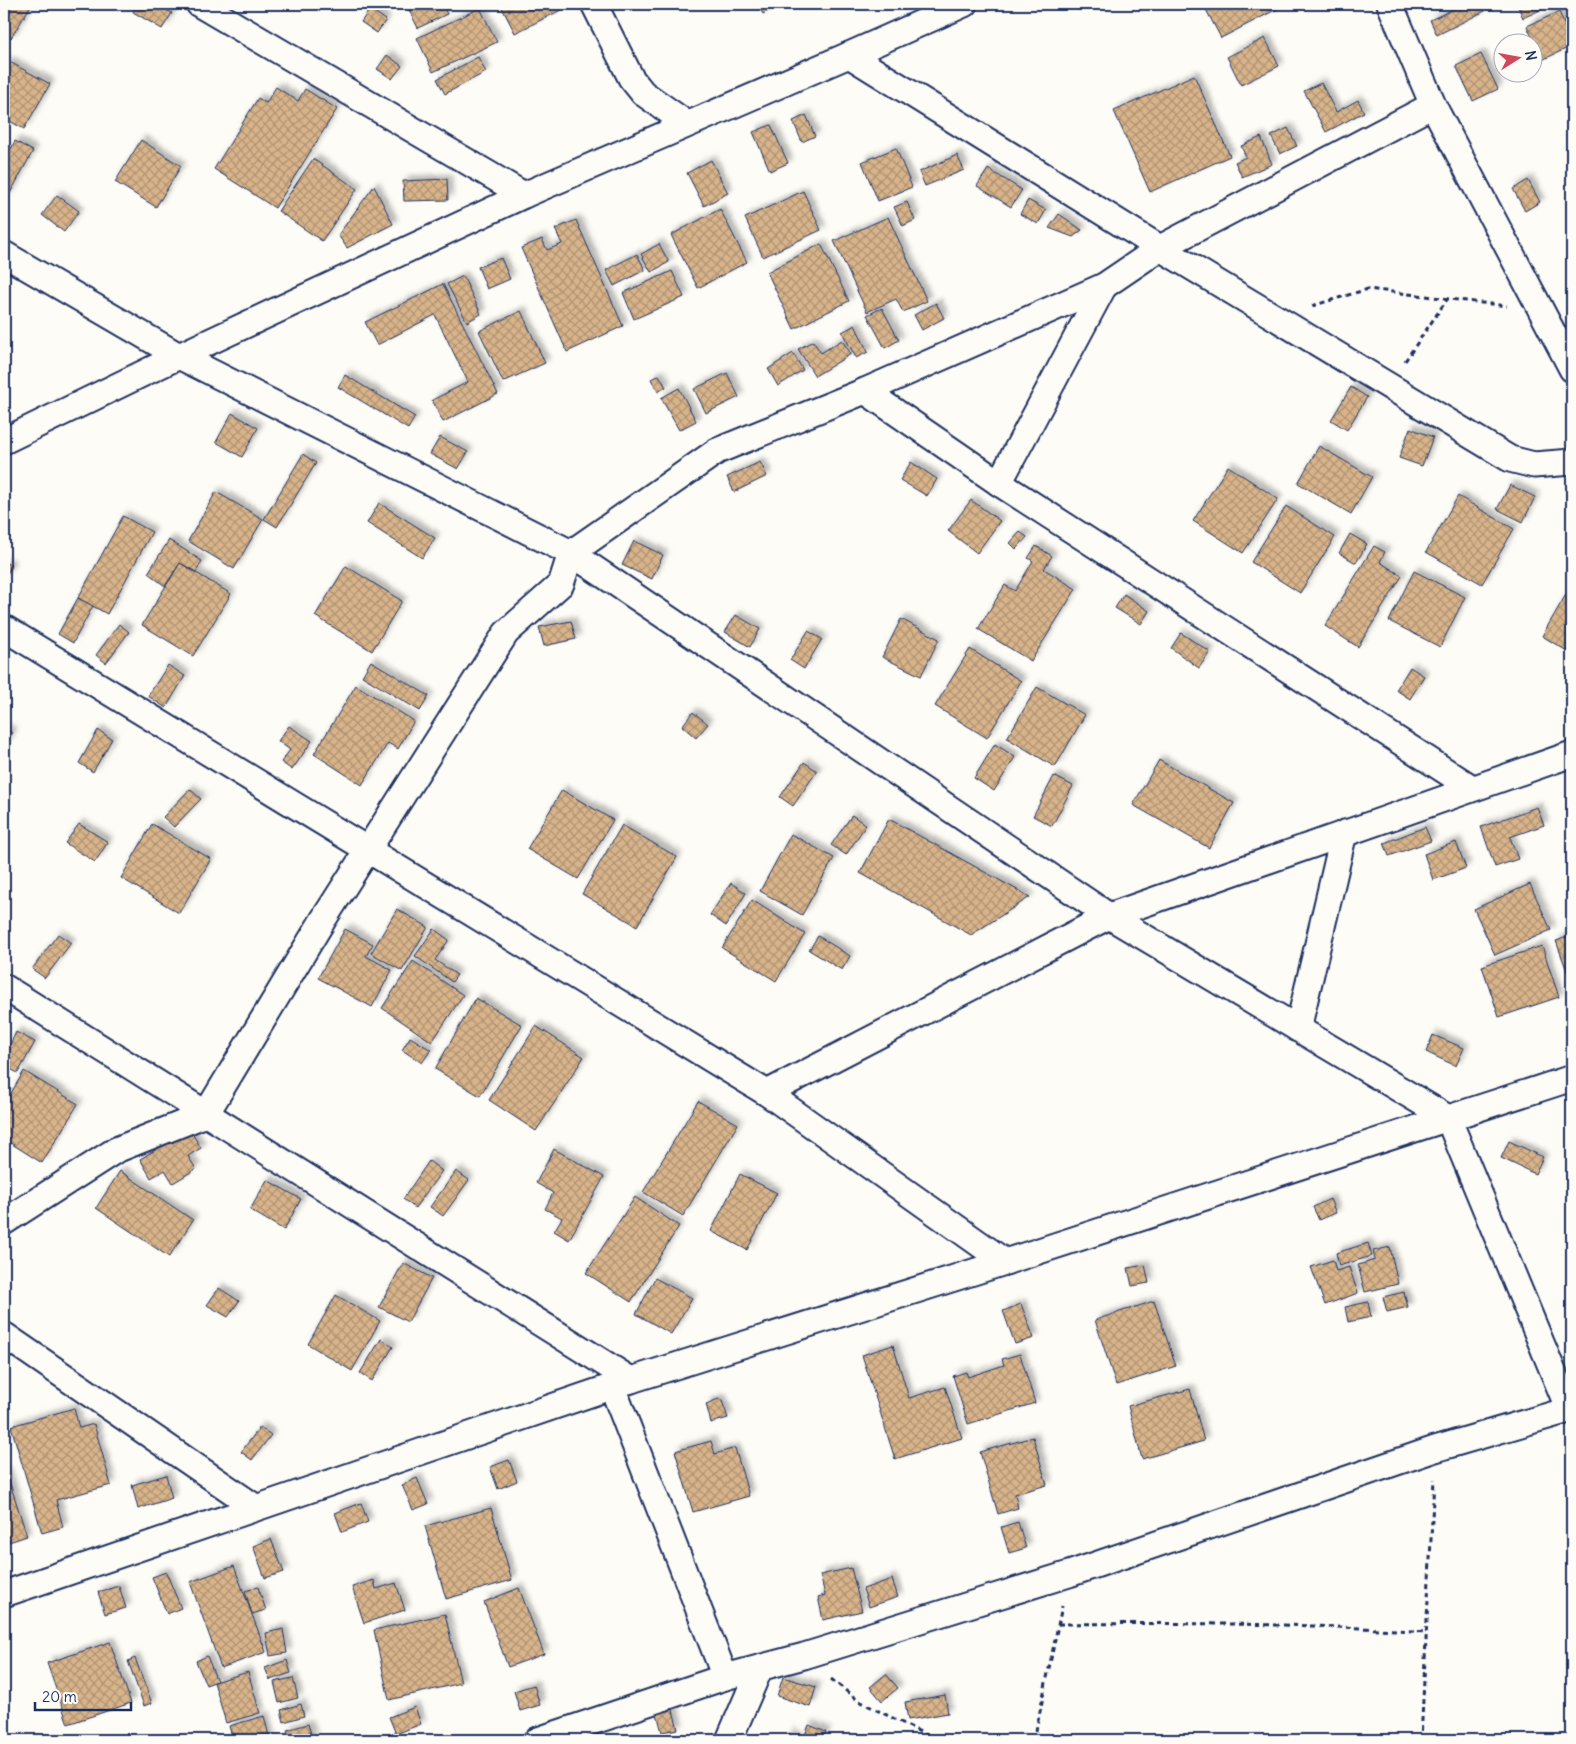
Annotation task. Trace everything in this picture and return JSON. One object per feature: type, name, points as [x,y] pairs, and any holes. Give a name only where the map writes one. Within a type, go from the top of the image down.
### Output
[{"type":"street","points":[[594,4],[631,78],[643,93],[688,124]]},
{"type":"street","points":[[4,442],[179,356],[524,195],[849,56],[964,4]]},
{"type":"street","points":[[1390,4],[1432,105],[1572,369]]},
{"type":"street","points":[[208,6],[524,195]]},
{"type":"street","points":[[849,56],[1160,248],[1510,459],[1534,465],[1572,462]]},
{"type":"street","points":[[4,1222],[116,1150],[206,1114],[367,851],[506,633],[562,584],[571,553],[717,451],[865,391],[1104,286],[1160,248],[1432,105]]},
{"type":"street","points":[[4,254],[179,356],[571,553],[1109,916],[1448,1118],[1571,1409],[1436,1449],[1068,1574],[804,1656],[725,1677],[538,1740]]},
{"type":"street","points":[[999,483],[1104,286]]},
{"type":"street","points":[[865,391],[999,483],[1472,788]]},
{"type":"street","points":[[4,628],[767,1094],[1005,1262]]},
{"type":"street","points":[[767,1094],[1109,916],[1572,754]]},
{"type":"street","points":[[1298,1029],[1344,833]]},
{"type":"street","points":[[4,987],[206,1114],[622,1383],[725,1677]]},
{"type":"street","points":[[4,1594],[622,1383],[1005,1262],[1572,1078]]},
{"type":"street","points":[[4,1335],[255,1507]]},
{"type":"street","points":[[729,1740],[760,1668]]},
{"type":"path","points":[[1275,317],[1368,289],[1541,310]]},
{"type":"path","points":[[1388,386],[1448,298]]},
{"type":"path","points":[[1421,1740],[1436,1449]]},
{"type":"path","points":[[1034,1740],[1068,1574]]},
{"type":"path","points":[[1058,1624],[1186,1623],[1334,1626],[1426,1632]]},
{"type":"path","points":[[804,1656],[859,1701],[936,1740]]},
{"type":"building","points":[[4,4],[32,4],[11,38],[4,34]]},
{"type":"building","points":[[138,4],[156,4],[172,13],[162,29],[133,12]]},
{"type":"building","points":[[406,4],[442,4],[447,14],[418,28]]},
{"type":"building","points":[[500,4],[565,4],[567,7],[515,33]]},
{"type":"building","points":[[757,4],[781,4],[763,14]]},
{"type":"building","points":[[1203,4],[1274,4],[1277,9],[1221,38]]},
{"type":"building","points":[[1465,4],[1481,4],[1485,11],[1437,35],[1430,20]]},
{"type":"building","points":[[1517,4],[1553,4],[1523,18]]},
{"type":"building","points":[[1562,4],[1572,4],[1572,24]]},
{"type":"building","points":[[480,8],[497,42],[433,72],[417,38]]},
{"type":"building","points":[[370,9],[386,20],[377,33],[361,22]]},
{"type":"building","points":[[1559,12],[1572,46],[1544,59],[1544,32],[1530,32],[1527,26]]},
{"type":"building","points":[[1265,38],[1279,66],[1241,85],[1227,57]]},
{"type":"building","points":[[1481,54],[1498,89],[1473,101],[1456,66]]},
{"type":"building","points":[[387,55],[402,66],[392,79],[377,69]]},
{"type":"building","points":[[478,57],[486,72],[445,94],[437,79]]},
{"type":"building","points":[[8,61],[50,84],[24,129],[4,118],[4,69]]},
{"type":"building","points":[[1194,75],[1230,156],[1150,192],[1114,111]]},
{"type":"building","points":[[1321,83],[1336,112],[1358,100],[1364,112],[1326,132],[1304,91]]},
{"type":"building","points":[[276,87],[298,101],[305,89],[337,109],[275,208],[214,169],[258,98],[266,103]]},
{"type":"building","points":[[806,115],[815,136],[802,142],[793,121]]},
{"type":"building","points":[[771,125],[788,163],[770,171],[753,132]]},
{"type":"building","points":[[1288,128],[1297,146],[1280,154],[1271,136]]},
{"type":"building","points":[[1261,137],[1272,164],[1242,177],[1235,162],[1246,157],[1241,146]]},
{"type":"building","points":[[141,140],[181,166],[156,207],[115,182]]},
{"type":"building","points":[[15,141],[33,151],[8,197],[4,195],[4,161]]},
{"type":"building","points":[[896,148],[912,187],[878,201],[862,162]]},
{"type":"building","points":[[957,155],[964,170],[925,186],[919,172]]},
{"type":"building","points":[[313,159],[357,189],[322,241],[278,211]]},
{"type":"building","points":[[711,160],[728,193],[704,206],[687,173]]},
{"type":"building","points":[[988,169],[1022,190],[1011,207],[977,186]]},
{"type":"building","points":[[447,179],[448,200],[404,201],[403,181]]},
{"type":"building","points":[[1528,180],[1540,202],[1525,211],[1513,189]]},
{"type":"building","points":[[374,186],[393,224],[347,248],[338,235]]},
{"type":"building","points":[[803,191],[821,230],[763,257],[745,218]]},
{"type":"building","points":[[57,195],[79,211],[64,232],[42,215]]},
{"type":"building","points":[[1028,200],[1046,210],[1038,224],[1020,214]]},
{"type":"building","points":[[907,202],[915,220],[903,226],[894,207]]},
{"type":"building","points":[[720,209],[747,262],[698,288],[671,235]]},
{"type":"building","points":[[1059,214],[1082,230],[1073,237],[1049,228]]},
{"type":"building","points":[[888,217],[927,301],[903,312],[896,299],[867,312],[834,241]]},
{"type":"building","points":[[576,220],[623,326],[567,352],[521,248],[542,239],[547,250],[562,244],[555,229]]},
{"type":"building","points":[[659,244],[669,262],[651,272],[641,254]]},
{"type":"building","points":[[821,244],[849,301],[794,329],[767,272]]},
{"type":"building","points":[[637,254],[645,270],[614,286],[606,270]]},
{"type":"building","points":[[501,258],[510,279],[487,289],[478,267]]},
{"type":"building","points":[[672,271],[684,297],[634,319],[623,293]]},
{"type":"building","points":[[463,276],[481,314],[467,322],[447,284]]},
{"type":"building","points":[[443,284],[498,394],[443,422],[432,400],[468,382],[435,315],[377,345],[365,322]]},
{"type":"building","points":[[936,303],[944,318],[922,330],[914,315]]},
{"type":"building","points":[[882,308],[899,340],[885,348],[867,315]]},
{"type":"building","points":[[521,311],[545,363],[503,382],[479,331]]},
{"type":"building","points":[[855,325],[868,352],[856,358],[842,332]]},
{"type":"building","points":[[842,340],[851,354],[815,376],[798,349],[813,341],[821,353]]},
{"type":"building","points":[[793,353],[803,370],[778,386],[768,369]]},
{"type":"building","points":[[727,373],[739,397],[706,413],[694,389]]},
{"type":"building","points":[[345,375],[415,417],[408,429],[338,387]]},
{"type":"building","points":[[659,375],[666,387],[658,392],[651,379]]},
{"type":"building","points":[[1351,387],[1367,397],[1347,430],[1331,420]]},
{"type":"building","points":[[679,388],[696,421],[679,430],[661,398]]},
{"type":"building","points":[[232,413],[258,428],[242,457],[216,442]]},
{"type":"building","points":[[1410,428],[1433,437],[1422,466],[1399,458]]},
{"type":"building","points":[[440,437],[468,452],[458,469],[430,454]]},
{"type":"building","points":[[1319,446],[1372,477],[1351,514],[1298,483]]},
{"type":"building","points":[[303,454],[316,463],[277,527],[264,519]]},
{"type":"building","points":[[760,462],[767,476],[734,492],[727,477]]},
{"type":"building","points":[[911,462],[937,479],[927,496],[900,480]]},
{"type":"building","points":[[1228,466],[1278,499],[1243,553],[1193,521]]},
{"type":"building","points":[[1510,485],[1535,497],[1523,522],[1497,509]]},
{"type":"building","points":[[216,492],[263,519],[234,569],[188,541]]},
{"type":"building","points":[[1458,496],[1514,529],[1482,584],[1426,552]]},
{"type":"building","points":[[971,500],[1000,521],[977,553],[948,531]]},
{"type":"building","points":[[379,503],[435,538],[422,558],[367,523]]},
{"type":"building","points":[[1286,506],[1335,537],[1300,593],[1251,562]]},
{"type":"building","points":[[123,516],[152,532],[107,614],[78,598]]},
{"type":"building","points":[[1020,532],[1027,537],[1016,549],[1010,543]]},
{"type":"building","points":[[1350,534],[1367,544],[1356,563],[1339,553]]},
{"type":"building","points":[[169,540],[202,561],[196,572],[180,563],[165,586],[148,573]]},
{"type":"building","points":[[634,541],[663,555],[652,579],[622,565]]},
{"type":"building","points":[[1036,546],[1052,556],[1044,569],[1076,589],[1031,661],[978,629],[1005,585],[1015,591],[1033,561],[1028,558]]},
{"type":"building","points":[[1374,546],[1385,552],[1380,562],[1402,576],[1358,647],[1325,626]]},
{"type":"building","points":[[4,561],[12,567],[4,577]]},
{"type":"building","points":[[180,563],[231,594],[193,656],[142,625]]},
{"type":"building","points":[[346,566],[402,601],[372,651],[315,616]]},
{"type":"building","points":[[1414,571],[1465,597],[1440,647],[1389,621]]},
{"type":"building","points":[[1572,584],[1572,654],[1542,636]]},
{"type":"building","points":[[1124,594],[1149,611],[1141,624],[1115,608]]},
{"type":"building","points":[[78,598],[93,606],[73,643],[58,634]]},
{"type":"building","points":[[736,615],[760,629],[750,647],[725,632]]},
{"type":"building","points":[[901,619],[939,639],[921,676],[882,657]]},
{"type":"building","points":[[571,621],[576,639],[544,646],[539,627]]},
{"type":"building","points":[[119,624],[129,632],[106,663],[96,655]]},
{"type":"building","points":[[808,631],[822,639],[804,669],[790,660]]},
{"type":"building","points":[[1181,633],[1210,652],[1199,668],[1171,648]]},
{"type":"building","points":[[970,649],[1021,681],[987,738],[935,706]]},
{"type":"building","points":[[371,661],[429,696],[420,711],[362,676]]},
{"type":"building","points":[[168,665],[185,676],[166,708],[148,696]]},
{"type":"building","points":[[1410,667],[1424,676],[1410,699],[1396,690]]},
{"type":"building","points":[[356,685],[414,721],[398,749],[388,743],[362,785],[314,754]]},
{"type":"building","points":[[1037,687],[1085,715],[1055,767],[1007,738]]},
{"type":"building","points":[[693,712],[708,724],[696,738],[682,726]]},
{"type":"building","points":[[289,726],[312,741],[292,770],[281,762],[290,750],[278,741]]},
{"type":"building","points":[[4,728],[12,733],[4,747]]},
{"type":"building","points":[[98,730],[112,739],[93,772],[79,763]]},
{"type":"building","points":[[995,744],[1015,757],[994,791],[974,778]]},
{"type":"building","points":[[1159,760],[1234,803],[1209,848],[1133,805]]},
{"type":"building","points":[[804,762],[817,771],[793,806],[780,797]]},
{"type":"building","points":[[1054,776],[1073,786],[1052,826],[1033,816]]},
{"type":"building","points":[[190,789],[201,799],[174,827],[163,817]]},
{"type":"building","points":[[562,790],[613,820],[578,879],[527,849]]},
{"type":"building","points":[[1537,807],[1544,825],[1510,837],[1518,859],[1495,867],[1481,827]]},
{"type":"building","points":[[852,815],[866,825],[846,855],[831,845]]},
{"type":"building","points":[[889,819],[1030,897],[971,935],[860,873]]},
{"type":"building","points":[[79,824],[108,842],[95,862],[65,843]]},
{"type":"building","points":[[152,824],[211,859],[179,913],[121,878]]},
{"type":"building","points":[[622,825],[677,857],[637,926],[582,894]]},
{"type":"building","points":[[1425,827],[1431,841],[1389,856],[1384,843]]},
{"type":"building","points":[[791,834],[834,858],[802,915],[760,891]]},
{"type":"building","points":[[1456,842],[1466,868],[1433,880],[1424,854]]},
{"type":"building","points":[[731,883],[746,893],[726,926],[710,915]]},
{"type":"building","points":[[1530,884],[1551,930],[1495,955],[1474,909]]},
{"type":"building","points":[[752,900],[805,934],[776,981],[722,948]]},
{"type":"building","points":[[397,909],[428,927],[402,971],[371,953]]},
{"type":"building","points":[[345,929],[373,944],[366,956],[392,970],[372,1007],[318,978]]},
{"type":"building","points":[[434,929],[449,940],[435,960],[457,975],[452,982],[415,956]]},
{"type":"building","points":[[58,934],[71,943],[45,978],[32,969]]},
{"type":"building","points":[[1572,935],[1572,985],[1556,941]]},
{"type":"building","points":[[818,936],[850,956],[842,970],[809,950]]},
{"type":"building","points":[[1542,946],[1559,997],[1499,1017],[1482,966]]},
{"type":"building","points":[[413,961],[463,995],[432,1042],[382,1008]]},
{"type":"building","points":[[476,998],[522,1025],[480,1096],[435,1069]]},
{"type":"building","points":[[536,1026],[584,1057],[536,1131],[489,1100]]},
{"type":"building","points":[[16,1032],[35,1042],[18,1073],[4,1066],[4,1056]]},
{"type":"building","points":[[1433,1035],[1464,1048],[1456,1066],[1426,1052]]},
{"type":"building","points":[[410,1037],[431,1050],[422,1063],[402,1050]]},
{"type":"building","points":[[24,1071],[78,1104],[42,1163],[4,1139],[4,1105]]},
{"type":"building","points":[[698,1101],[738,1124],[683,1216],[643,1192]]},
{"type":"building","points":[[190,1130],[201,1148],[188,1156],[196,1169],[173,1183],[165,1170],[151,1178],[140,1159]]},
{"type":"building","points":[[1509,1141],[1543,1157],[1535,1174],[1501,1158]]},
{"type":"building","points":[[554,1149],[604,1177],[569,1240],[554,1231],[562,1218],[545,1209],[553,1193],[536,1183]]},
{"type":"building","points":[[429,1161],[442,1171],[415,1208],[403,1199]]},
{"type":"building","points":[[120,1171],[193,1220],[169,1257],[96,1208]]},
{"type":"building","points":[[456,1171],[469,1180],[443,1216],[430,1207]]},
{"type":"building","points":[[740,1174],[777,1193],[747,1250],[711,1231]]},
{"type":"building","points":[[267,1180],[301,1199],[284,1230],[250,1210]]},
{"type":"building","points":[[635,1197],[679,1226],[631,1302],[586,1273]]},
{"type":"building","points":[[1330,1199],[1336,1213],[1319,1220],[1313,1207]]},
{"type":"building","points":[[1368,1243],[1372,1256],[1339,1266],[1336,1253]]},
{"type":"building","points":[[1390,1247],[1398,1284],[1365,1292],[1358,1265],[1375,1260],[1373,1251]]},
{"type":"building","points":[[1333,1260],[1336,1271],[1349,1267],[1358,1293],[1325,1305],[1311,1267]]},
{"type":"building","points":[[403,1263],[432,1278],[408,1322],[379,1307]]},
{"type":"building","points":[[1145,1265],[1149,1283],[1132,1286],[1128,1268]]},
{"type":"building","points":[[655,1278],[692,1298],[671,1334],[636,1314]]},
{"type":"building","points":[[219,1288],[239,1301],[228,1317],[207,1305]]},
{"type":"building","points":[[1404,1292],[1408,1307],[1387,1312],[1383,1297]]},
{"type":"building","points":[[336,1295],[380,1321],[352,1371],[308,1344]]},
{"type":"building","points":[[1154,1301],[1176,1366],[1116,1385],[1095,1320]]},
{"type":"building","points":[[1368,1302],[1371,1317],[1348,1322],[1345,1307]]},
{"type":"building","points":[[1021,1304],[1034,1338],[1015,1344],[1003,1311]]},
{"type":"building","points":[[381,1339],[393,1347],[372,1381],[360,1373]]},
{"type":"building","points":[[893,1345],[909,1398],[945,1387],[962,1438],[895,1459],[862,1355]]},
{"type":"building","points":[[1020,1354],[1035,1403],[968,1424],[953,1376],[966,1372],[968,1377],[1004,1365],[1002,1359]]},
{"type":"building","points":[[1190,1389],[1204,1441],[1142,1459],[1128,1406]]},
{"type":"building","points":[[721,1398],[728,1418],[711,1423],[706,1404]]},
{"type":"building","points":[[74,1408],[79,1428],[94,1424],[111,1485],[56,1500],[63,1527],[42,1533],[11,1426]]},
{"type":"building","points":[[260,1427],[271,1435],[252,1460],[241,1452]]},
{"type":"building","points":[[1033,1437],[1047,1485],[1015,1494],[1018,1508],[998,1514],[980,1452]]},
{"type":"building","points":[[711,1441],[715,1454],[735,1448],[749,1496],[693,1512],[675,1451]]},
{"type":"building","points":[[509,1460],[517,1481],[498,1489],[490,1467]]},
{"type":"building","points":[[6,1471],[27,1536],[9,1542],[4,1527],[4,1472]]},
{"type":"building","points":[[166,1475],[172,1498],[138,1509],[132,1485]]},
{"type":"building","points":[[417,1478],[428,1504],[413,1510],[402,1485]]},
{"type":"building","points":[[361,1503],[368,1522],[342,1532],[335,1513]]},
{"type":"building","points":[[491,1508],[512,1580],[446,1599],[425,1526]]},
{"type":"building","points":[[1018,1522],[1026,1548],[1009,1553],[1001,1527]]},
{"type":"building","points":[[271,1539],[284,1572],[265,1578],[253,1546]]},
{"type":"building","points":[[234,1566],[266,1652],[221,1668],[190,1582]]},
{"type":"building","points":[[851,1568],[862,1611],[823,1620],[818,1597],[825,1595],[820,1575]]},
{"type":"building","points":[[166,1572],[181,1608],[167,1614],[152,1577]]},
{"type":"building","points":[[892,1579],[898,1597],[869,1607],[863,1589]]},
{"type":"building","points":[[374,1580],[376,1589],[396,1583],[405,1610],[364,1623],[352,1587]]},
{"type":"building","points":[[119,1586],[126,1608],[105,1614],[98,1592]]},
{"type":"building","points":[[258,1587],[266,1610],[252,1614],[245,1591]]},
{"type":"building","points":[[519,1588],[544,1654],[508,1667],[484,1602]]},
{"type":"building","points":[[445,1614],[461,1683],[389,1700],[374,1630]]},
{"type":"building","points":[[283,1629],[287,1653],[270,1656],[266,1633]]},
{"type":"building","points":[[110,1642],[131,1703],[68,1724],[47,1663]]},
{"type":"building","points":[[207,1656],[217,1681],[206,1685],[196,1661]]},
{"type":"building","points":[[135,1658],[152,1703],[144,1706],[128,1661]]},
{"type":"building","points":[[287,1660],[291,1673],[270,1680],[265,1668]]},
{"type":"building","points":[[248,1672],[260,1713],[226,1723],[214,1682]]},
{"type":"building","points":[[886,1674],[898,1688],[882,1701],[870,1687]]},
{"type":"building","points":[[783,1677],[816,1687],[810,1707],[777,1696]]},
{"type":"building","points":[[293,1678],[298,1698],[279,1703],[274,1682]]},
{"type":"building","points":[[534,1685],[540,1705],[520,1711],[514,1691]]},
{"type":"building","points":[[945,1695],[948,1713],[908,1720],[905,1702]]},
{"type":"building","points":[[671,1703],[678,1729],[662,1732],[655,1706]]},
{"type":"building","points":[[301,1704],[304,1716],[284,1722],[281,1710]]},
{"type":"building","points":[[415,1707],[421,1724],[396,1734],[389,1717]]},
{"type":"building","points":[[264,1716],[270,1740],[233,1740],[229,1726]]},
{"type":"building","points":[[308,1724],[313,1740],[290,1740],[287,1730]]},
{"type":"building","points":[[809,1725],[826,1732],[822,1740],[803,1740]]},
{"type":"building","points":[[789,1733],[803,1740],[786,1740]]}]
